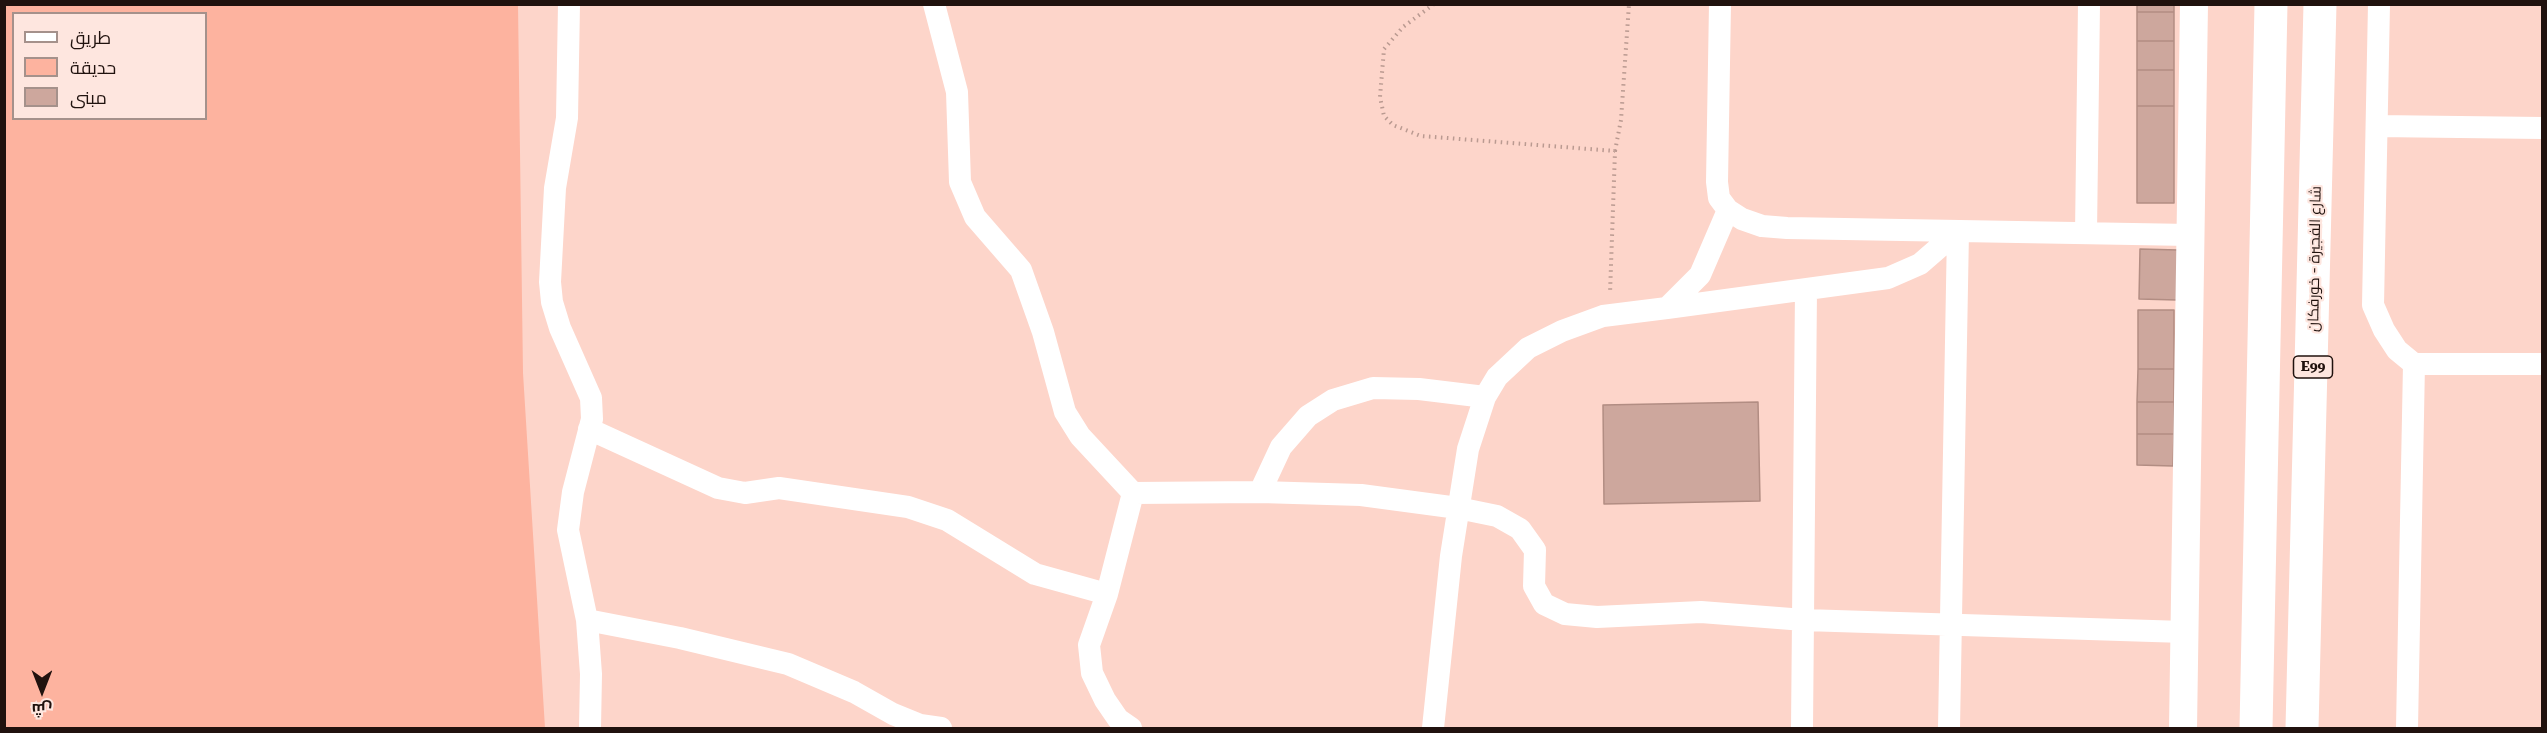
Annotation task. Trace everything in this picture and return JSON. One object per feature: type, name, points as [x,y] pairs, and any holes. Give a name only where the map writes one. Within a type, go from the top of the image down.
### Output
[{"type":"highway","points":[[2256,729],[2271,4]]},
{"type":"highway","name":"شارع الفجيرة - خورفكان","points":[[2302,729],[2320,4]]},
{"type":"street","points":[[569,4],[567,118],[555,188],[550,282],[552,302],[561,328],[591,398],[592,419],[569,510],[568,530],[587,620],[591,674],[590,729]]},
{"type":"street","points":[[934,4],[957,92],[960,182],[975,217],[1021,270],[1044,332],[1065,412],[1080,436],[1133,494],[1260,492],[1362,495],[1458,508],[1497,516],[1520,529],[1535,550],[1534,586],[1544,604],[1565,614],[1596,617],[1701,612],[1804,620],[2184,632]]},
{"type":"street","points":[[1720,4],[1717,182],[1719,198],[1728,210],[1742,219],[1762,226],[1788,228],[2190,235]]},
{"type":"street","points":[[2086,233],[2089,4]]},
{"type":"street","points":[[2183,729],[2194,4]]},
{"type":"street","points":[[2379,4],[2373,305],[2384,330],[2397,350],[2414,364],[2542,364]]},
{"type":"street","points":[[2377,126],[2542,128]]},
{"type":"street","points":[[1667,309],[1700,275],[1728,210]]},
{"type":"street","points":[[1433,729],[1451,556],[1468,448],[1485,397],[1497,377],[1528,348],[1562,331],[1610,315],[1888,278],[1920,264],[1958,231]]},
{"type":"street","points":[[1949,729],[1958,231]]},
{"type":"street","points":[[1802,729],[1806,290]]},
{"type":"street","points":[[2407,729],[2414,364]]},
{"type":"street","points":[[1260,492],[1281,447],[1308,417],[1333,400],[1373,388],[1419,389],[1485,397]]},
{"type":"street","points":[[589,429],[718,488],[745,493],[779,488],[908,507],[947,520],[1035,574],[1107,594]]},
{"type":"street","points":[[1131,729],[1118,719],[1092,673],[1089,645],[1107,594],[1133,494]]},
{"type":"street","points":[[587,620],[680,638],[788,664],[854,692],[893,714],[920,725],[941,729]]},
{"type":"path","points":[[1434,4],[1403,27],[1384,49],[1380,97],[1384,116],[1393,125],[1421,136],[1615,151]]},
{"type":"path","points":[[1610,315],[1615,151],[1621,120],[1629,4]]},
{"type":"green space","points":[[4,5],[518,5],[523,373],[545,728],[5,728]]},
{"type":"building","points":[[2137,4],[2174,4],[2174,12],[2137,12]]},
{"type":"building","points":[[2137,12],[2174,12],[2174,41],[2137,41]]},
{"type":"building","points":[[2137,41],[2174,41],[2174,70],[2137,70]]},
{"type":"building","points":[[2137,70],[2174,70],[2174,106],[2137,106]]},
{"type":"building","points":[[2137,106],[2174,106],[2174,203],[2137,203]]},
{"type":"building","points":[[2140,249],[2178,250],[2177,300],[2139,299]]},
{"type":"building","points":[[2138,310],[2174,310],[2174,369],[2138,369]]},
{"type":"building","points":[[2138,369],[2174,369],[2174,402],[2137,402]]},
{"type":"building","points":[[1758,402],[1760,501],[1604,504],[1603,405]]},
{"type":"building","points":[[2137,402],[2174,402],[2174,434],[2137,434]]},
{"type":"building","points":[[2137,434],[2174,434],[2173,466],[2137,465]]}]
